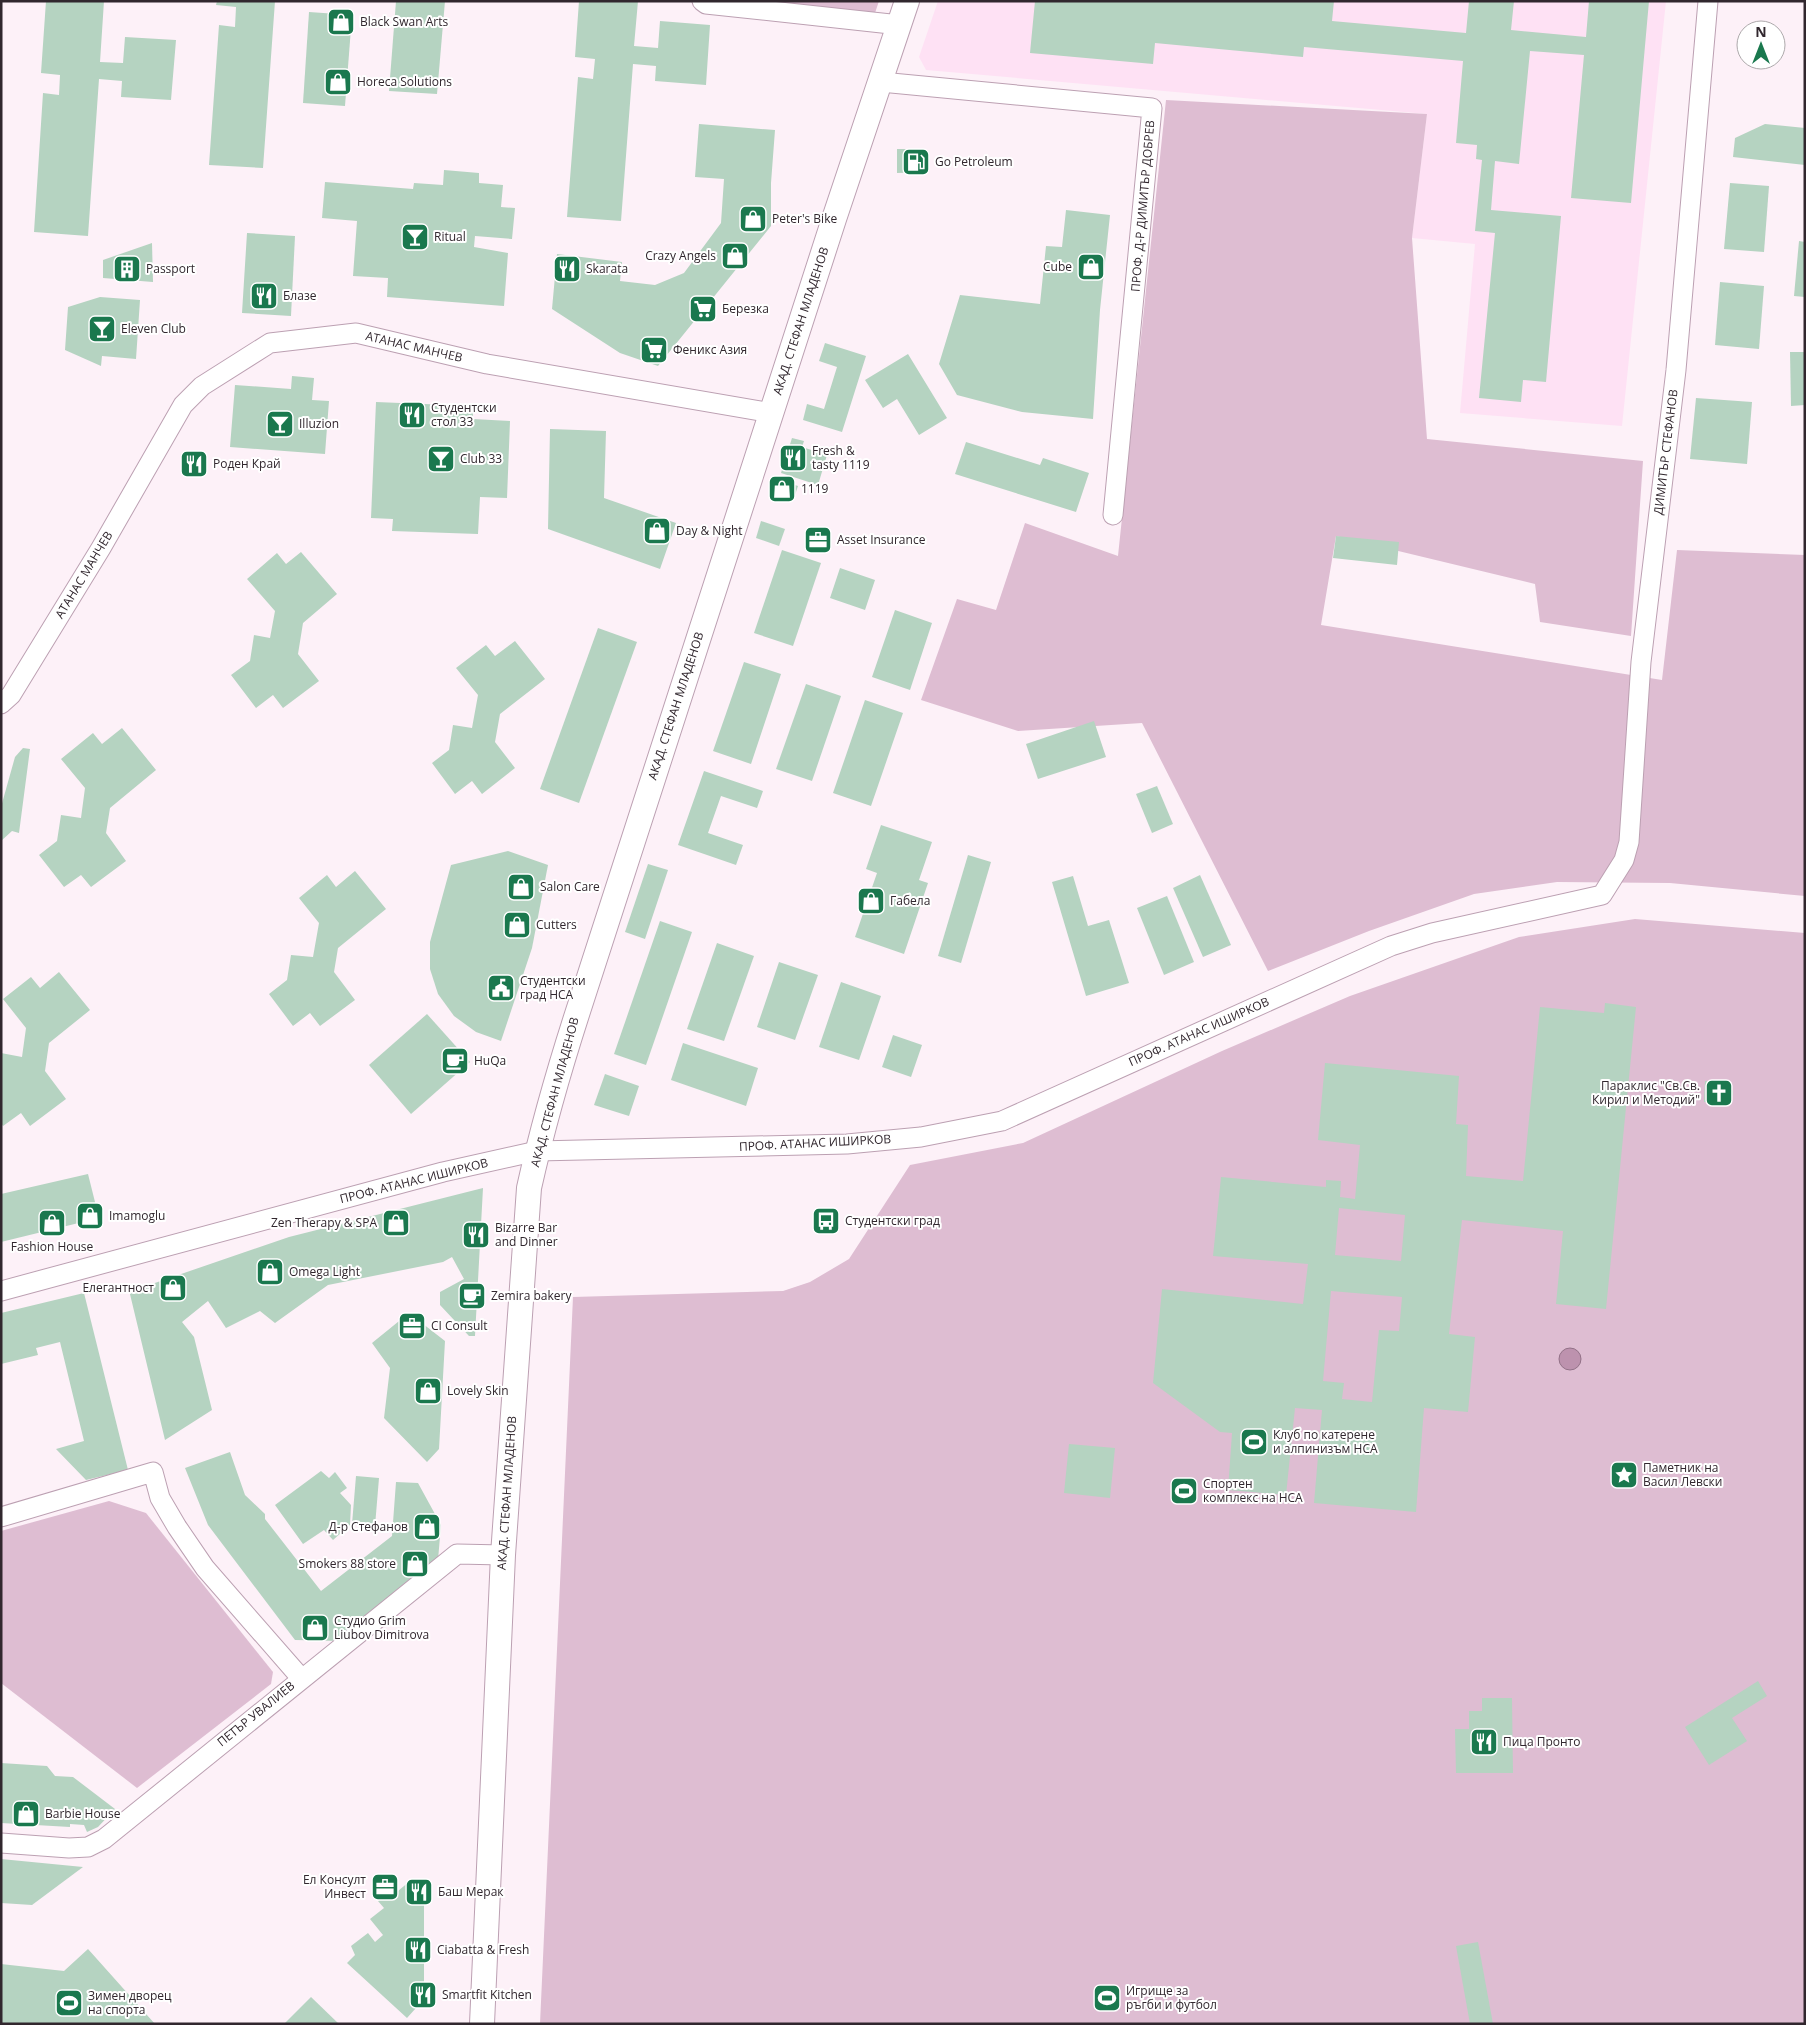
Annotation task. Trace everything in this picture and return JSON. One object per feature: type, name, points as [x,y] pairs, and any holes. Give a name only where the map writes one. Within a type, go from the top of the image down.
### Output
[{"type":"street","points":[[702,1],[900,25]]},
{"type":"street","name":"АКАД. СТЕФАН МЛАДЕНОВ","points":[[482,2024],[503,1555],[529,1188],[558,1070],[834,219],[907,1]]},
{"type":"street","name":"ДИМИТЪР СТЕФАНОВ","points":[[1602,896],[1624,860],[1629,842],[1641,662],[1676,370],[1708,1]]},
{"type":"street","name":"ПРОФ. Д-Р ДИМИТЪР ДОБРЕВ","points":[[881,82],[1152,108],[1113,515]]},
{"type":"street","name":"АТАНАС МАНЧЕВ","points":[[1,704],[11,695],[91,565],[183,405],[202,386],[270,343],[356,333],[504,367],[772,414]]},
{"type":"street","name":"ПРОФ. АТАНАС ИШИРКОВ","points":[[1,1291],[443,1172],[537,1151],[847,1144],[921,1138],[1002,1121],[1391,946],[1432,933],[1602,896]]},
{"type":"street","points":[[1,1517],[79,1492],[153,1472],[160,1498],[205,1568],[301,1678]]},
{"type":"street","name":"ПЕТЪР УВАЛИЕВ","points":[[1,1844],[88,1848],[104,1839],[456,1554],[503,1555]]},
{"type":"shaded area","points":[[702,1],[879,1],[872,22]]},
{"type":"shaded area","points":[[938,1],[1666,1],[1622,426],[1460,413],[1475,244],[1412,238],[1427,114],[926,70],[919,57]]},
{"type":"shaded area","points":[[1166,100],[1427,114],[1412,238],[1427,439],[1643,461],[1631,636],[1540,622],[1535,584],[1336,536],[1321,625],[1662,680],[1677,550],[1805,555],[1805,896],[1670,883],[1557,882],[1474,894],[1369,931],[1268,971],[1142,723],[1018,731],[921,700],[957,599],[996,610],[1025,523],[1118,556]]},
{"type":"shaded area","name":"Спортен комплекс на НСА","points":[[1635,919],[1805,933],[1805,2024],[540,2024],[573,1297],[783,1291],[810,1282],[849,1259],[910,1165],[1023,1143],[1222,1051],[1350,996],[1519,937]]},
{"type":"shaded area","points":[[1570,1348],[1580,1355],[1581,1359],[1574,1369],[1570,1370],[1560,1363],[1559,1359],[1566,1349]]},
{"type":"shaded area","points":[[109,1501],[146,1513],[273,1672],[271,1684],[137,1788],[1,1683],[1,1531]]},
{"type":"building","points":[[46,1],[104,1],[100,62],[123,63],[125,37],[176,40],[171,100],[121,97],[122,81],[99,79],[88,236],[34,232],[43,93],[59,95],[60,75],[41,73]]},
{"type":"building","points":[[217,1],[275,1],[263,168],[209,165],[219,25],[235,27],[236,7],[216,5]]},
{"type":"building","points":[[396,1],[445,1],[437,94],[389,91]]},
{"type":"building","points":[[579,1],[638,1],[634,46],[658,48],[660,21],[710,25],[706,85],[655,81],[656,66],[633,64],[621,221],[567,217],[578,77],[593,79],[595,59],[575,57]]},
{"type":"building","points":[[1035,1],[1334,1],[1332,21],[1466,33],[1469,1],[1514,1],[1511,30],[1586,37],[1589,1],[1649,1],[1631,203],[1571,198],[1584,55],[1530,51],[1519,164],[1495,161],[1491,210],[1561,216],[1546,382],[1523,380],[1521,402],[1479,398],[1495,233],[1475,231],[1482,160],[1476,159],[1477,145],[1456,143],[1463,61],[1304,47],[1303,57],[1155,43],[1153,64],[1030,53]]},
{"type":"building","points":[[309,12],[352,15],[345,106],[303,103]]},
{"type":"building","points":[[699,124],[775,130],[771,183],[771,226],[658,366],[620,353],[552,309],[557,254],[622,262],[620,281],[655,285],[684,273],[721,223],[724,179],[695,177]]},
{"type":"building","points":[[1765,124],[1805,128],[1805,165],[1733,157],[1735,138]]},
{"type":"building","points":[[897,149],[925,149],[926,172],[897,173]]},
{"type":"building","name":"Ritual","points":[[444,170],[479,173],[479,183],[503,185],[501,207],[515,208],[512,239],[475,236],[474,247],[508,253],[504,306],[387,297],[388,278],[353,276],[357,221],[322,218],[325,182],[413,189],[414,183],[443,185]]},
{"type":"building","points":[[1730,183],[1769,186],[1764,252],[1724,249]]},
{"type":"building","points":[[1066,210],[1110,215],[1100,310],[1093,419],[1022,412],[957,395],[939,364],[960,295],[1040,304],[1046,246],[1062,247]]},
{"type":"building","points":[[247,233],[295,236],[291,316],[242,313]]},
{"type":"building","points":[[1799,241],[1805,242],[1805,297],[1794,296]]},
{"type":"building","name":"Passport","points":[[152,243],[153,282],[103,278],[103,260]]},
{"type":"building","points":[[1720,282],[1764,286],[1759,349],[1715,345]]},
{"type":"building","name":"Eleven Club","points":[[100,297],[140,300],[136,359],[102,356],[101,366],[65,350],[68,307]]},
{"type":"building","points":[[825,343],[866,356],[842,432],[803,420],[807,404],[824,409],[837,367],[819,361]]},
{"type":"building","points":[[1790,352],[1805,352],[1805,405],[1791,406]]},
{"type":"building","points":[[908,354],[947,418],[919,435],[897,399],[883,408],[865,380]]},
{"type":"building","name":"Illuzion","points":[[292,376],[314,378],[312,400],[329,401],[325,454],[230,447],[235,385],[291,389]]},
{"type":"building","points":[[1696,398],[1752,402],[1747,464],[1690,459]]},
{"type":"building","name":"Club 33","points":[[376,402],[473,406],[473,419],[510,421],[507,498],[480,497],[478,534],[392,531],[393,519],[371,518]]},
{"type":"building","points":[[550,429],[606,431],[604,498],[676,523],[660,569],[548,529]]},
{"type":"building","points":[[792,438],[804,441],[802,447],[827,455],[818,485],[781,473]]},
{"type":"building","points":[[966,442],[1040,465],[1043,458],[1089,473],[1076,512],[955,474]]},
{"type":"building","points":[[779,480],[798,486],[793,501],[774,495]]},
{"type":"building","points":[[761,521],[785,529],[779,546],[756,538]]},
{"type":"building","points":[[1336,536],[1399,542],[1397,565],[1333,558]]},
{"type":"building","points":[[782,550],[821,563],[793,646],[754,633]]},
{"type":"building","points":[[301,552],[337,594],[303,623],[298,654],[319,681],[283,708],[273,695],[256,708],[231,675],[250,661],[254,635],[270,638],[275,611],[247,579],[277,553],[286,564]]},
{"type":"building","points":[[840,568],[875,580],[865,610],[830,598]]},
{"type":"building","points":[[895,610],[932,623],[910,690],[872,677]]},
{"type":"building","points":[[598,628],[637,642],[579,803],[540,789]]},
{"type":"building","points":[[515,641],[545,679],[500,714],[495,742],[515,768],[482,794],[472,781],[455,794],[432,763],[449,750],[453,725],[472,728],[478,695],[456,668],[486,645],[495,656]]},
{"type":"building","points":[[744,662],[781,674],[751,764],[713,751]]},
{"type":"building","points":[[806,684],[841,696],[812,781],[776,769]]},
{"type":"building","points":[[865,700],[903,713],[871,806],[833,793]]},
{"type":"building","points":[[1094,721],[1106,757],[1038,779],[1026,744]]},
{"type":"building","points":[[122,728],[156,770],[110,808],[106,833],[126,861],[91,887],[81,875],[64,887],[39,855],[57,841],[61,815],[81,818],[85,788],[61,759],[93,733],[102,744]]},
{"type":"building","points":[[23,748],[30,749],[19,833],[12,831],[1,841],[1,807],[15,757]]},
{"type":"building","points":[[704,771],[763,791],[757,808],[721,796],[708,833],[743,845],[736,865],[678,845]]},
{"type":"building","points":[[1157,786],[1173,824],[1152,833],[1136,794]]},
{"type":"building","points":[[881,825],[932,842],[919,880],[928,883],[904,954],[855,937],[877,873],[866,869]]},
{"type":"building","points":[[508,851],[548,865],[532,948],[501,1041],[476,1032],[454,1016],[438,994],[430,969],[430,942],[451,865]]},
{"type":"building","points":[[968,855],[991,862],[961,963],[938,956]]},
{"type":"building","points":[[648,864],[668,870],[645,939],[625,932]]},
{"type":"building","points":[[355,871],[386,909],[338,948],[334,972],[355,1000],[320,1026],[310,1013],[293,1026],[269,994],[287,980],[291,955],[313,957],[319,923],[299,898],[327,875],[336,887]]},
{"type":"building","points":[[1200,875],[1231,945],[1203,957],[1173,888]]},
{"type":"building","points":[[1073,876],[1088,926],[1109,920],[1129,983],[1086,996],[1052,882]]},
{"type":"building","points":[[1167,896],[1194,962],[1164,975],[1137,908]]},
{"type":"building","points":[[660,921],[692,932],[646,1065],[614,1054]]},
{"type":"building","points":[[717,943],[754,956],[724,1041],[687,1029]]},
{"type":"building","points":[[779,962],[818,975],[795,1040],[757,1027]]},
{"type":"building","points":[[59,972],[90,1010],[49,1043],[45,1071],[66,1099],[30,1126],[21,1113],[3,1126],[1,1123],[1,1053],[22,1057],[26,1028],[3,999],[31,977],[40,988]]},
{"type":"building","points":[[841,982],[881,996],[859,1060],[819,1047]]},
{"type":"building","points":[[1605,1003],[1636,1007],[1606,1309],[1556,1304],[1563,1231],[1462,1220],[1449,1334],[1475,1337],[1468,1412],[1424,1408],[1416,1512],[1314,1503],[1322,1410],[1295,1408],[1286,1495],[1228,1490],[1232,1433],[1220,1432],[1153,1383],[1162,1289],[1303,1304],[1308,1264],[1213,1256],[1221,1177],[1326,1187],[1326,1180],[1341,1181],[1340,1197],[1355,1199],[1360,1145],[1318,1140],[1325,1063],[1459,1076],[1456,1124],[1468,1125],[1466,1176],[1523,1181],[1540,1007],[1604,1013]],"holes":[[[1339,1208],[1405,1215],[1401,1261],[1335,1255]],[[1331,1291],[1402,1297],[1399,1331],[1379,1330],[1372,1402],[1342,1399],[1344,1383],[1323,1381]]]},
{"type":"building","points":[[427,1014],[470,1062],[411,1114],[369,1065]]},
{"type":"building","points":[[893,1035],[922,1045],[911,1077],[882,1067]]},
{"type":"building","points":[[683,1043],[758,1068],[746,1106],[671,1080]]},
{"type":"building","points":[[605,1074],[639,1086],[629,1116],[594,1105]]},
{"type":"building","name":"Параклис \"Св.Св. Кирил и Методий\"","points":[[1705,1081],[1727,1084],[1733,1091],[1733,1095],[1726,1101],[1704,1102]]},
{"type":"building","points":[[88,1174],[99,1218],[1,1242],[1,1194]]},
{"type":"building","points":[[483,1188],[475,1336],[469,1336],[440,1305],[440,1292],[464,1279],[452,1257],[443,1262],[328,1285],[275,1323],[260,1311],[226,1328],[208,1301],[182,1322],[194,1337],[212,1410],[165,1440],[129,1290],[149,1285],[289,1237]]},
{"type":"building","points":[[84,1293],[128,1470],[86,1480],[56,1449],[84,1441],[60,1342],[36,1348],[38,1355],[1,1364],[1,1313]]},
{"type":"building","points":[[409,1313],[445,1341],[439,1449],[427,1462],[384,1418],[390,1368],[372,1343]]},
{"type":"building","points":[[1069,1444],[1115,1448],[1110,1498],[1064,1493]]},
{"type":"building","points":[[230,1452],[245,1495],[265,1514],[265,1519],[321,1591],[392,1536],[396,1482],[418,1483],[441,1525],[438,1560],[340,1641],[295,1640],[208,1525],[185,1468]]},
{"type":"building","points":[[321,1471],[329,1478],[335,1472],[347,1488],[340,1493],[351,1505],[350,1525],[333,1540],[324,1530],[303,1544],[275,1505]]},
{"type":"building","points":[[356,1476],[379,1478],[375,1526],[352,1524]]},
{"type":"building","points":[[1758,1681],[1767,1696],[1732,1718],[1747,1741],[1709,1765],[1685,1727]]},
{"type":"building","points":[[1482,1698],[1512,1698],[1513,1773],[1456,1773],[1455,1729],[1469,1729],[1469,1711],[1482,1711]]},
{"type":"building","points":[[1,1763],[47,1766],[55,1776],[73,1777],[115,1809],[98,1827],[87,1832],[84,1825],[70,1824],[70,1827],[1,1823]]},
{"type":"building","points":[[1,1859],[83,1867],[32,1905],[1,1903]]},
{"type":"building","points":[[410,1881],[424,1888],[424,1999],[407,2018],[347,1963],[355,1955],[351,1946],[368,1933],[375,1942],[383,1935],[370,1919],[384,1908],[378,1901],[385,1896],[381,1891],[391,1882],[398,1891]]},
{"type":"building","points":[[1478,1942],[1493,2024],[1470,2024],[1456,1946]]},
{"type":"building","name":"Зимен дворец на спорта","points":[[88,1949],[155,2024],[1,2024],[1,1964],[64,1971]]},
{"type":"building","points":[[311,1997],[339,2024],[284,2024]]},
{"type":"place","name":"Black Swan Arts","points":[[341,22]]},
{"type":"place","name":"Horeca Solutions","points":[[338,82]]},
{"type":"place","name":"Go Petroleum","points":[[916,162]]},
{"type":"place","name":"Peter's Bike","points":[[753,219]]},
{"type":"place","name":"Ritual","points":[[415,237]]},
{"type":"place","name":"Crazy Angels","points":[[735,256]]},
{"type":"place","name":"Cube","points":[[1091,267]]},
{"type":"place","name":"Passport","points":[[127,269]]},
{"type":"place","name":"Skarata","points":[[567,269]]},
{"type":"place","name":"Блазе","points":[[264,296]]},
{"type":"place","name":"Березка","points":[[703,309]]},
{"type":"place","name":"Eleven Club","points":[[102,329]]},
{"type":"place","name":"Феникс Азия","points":[[654,350]]},
{"type":"place","name":"Студентски стол 33","points":[[412,415]]},
{"type":"place","name":"Illuzion","points":[[280,424]]},
{"type":"place","name":"Fresh & tasty 1119","points":[[793,458]]},
{"type":"place","name":"Club 33","points":[[441,459]]},
{"type":"place","name":"Роден Край","points":[[194,464]]},
{"type":"place","name":"1119","points":[[782,489]]},
{"type":"place","name":"Day & Night","points":[[657,531]]},
{"type":"place","name":"Asset Insurance","points":[[818,540]]},
{"type":"place","name":"Salon Care","points":[[521,887]]},
{"type":"place","name":"Габела","points":[[871,901]]},
{"type":"place","name":"Cutters","points":[[517,925]]},
{"type":"place","name":"Студентски град НСА","points":[[501,988]]},
{"type":"place","name":"HuQa","points":[[455,1061]]},
{"type":"place","name":"Параклис \"Св.Св. Кирил и Методий\"","points":[[1719,1093]]},
{"type":"place","name":"Imamoglu","points":[[90,1216]]},
{"type":"place","name":"Студентски град","points":[[826,1221]]},
{"type":"place","name":"Fashion House","points":[[52,1223]]},
{"type":"place","name":"Zen Therapy & SPA","points":[[396,1223]]},
{"type":"place","name":"Bizarre Bar and Dinner","points":[[476,1235]]},
{"type":"place","name":"Omega Light","points":[[270,1272]]},
{"type":"place","name":"Елегантност","points":[[173,1288]]},
{"type":"place","name":"Zemira bakery","points":[[472,1296]]},
{"type":"place","name":"CI Consult","points":[[412,1326]]},
{"type":"place","name":"Lovely Skin","points":[[428,1391]]},
{"type":"place","name":"Клуб по катерене и алпинизъм НСА","points":[[1254,1442]]},
{"type":"place","name":"Паметник на Васил Левски","points":[[1624,1475]]},
{"type":"place","name":"Спортен комплекс на НСА","points":[[1184,1491]]},
{"type":"place","name":"Д-р Стефанов","points":[[427,1527]]},
{"type":"place","name":"Smokers 88 store","points":[[415,1564]]},
{"type":"place","name":"Студио Grim Liubov Dimitrova","points":[[315,1628]]},
{"type":"place","name":"Пица Пронто","points":[[1484,1742]]},
{"type":"place","name":"Barbie House","points":[[26,1814]]},
{"type":"place","name":"Ел Консулт Инвест","points":[[385,1887]]},
{"type":"place","name":"Баш Мерак","points":[[419,1892]]},
{"type":"place","name":"Ciabatta & Fresh","points":[[418,1950]]},
{"type":"place","name":"Smartfit Kitchen","points":[[423,1995]]},
{"type":"place","name":"Игрище за ръгби и футбол","points":[[1107,1998]]},
{"type":"place","name":"Зимен дворец на спорта","points":[[69,2003]]}]
